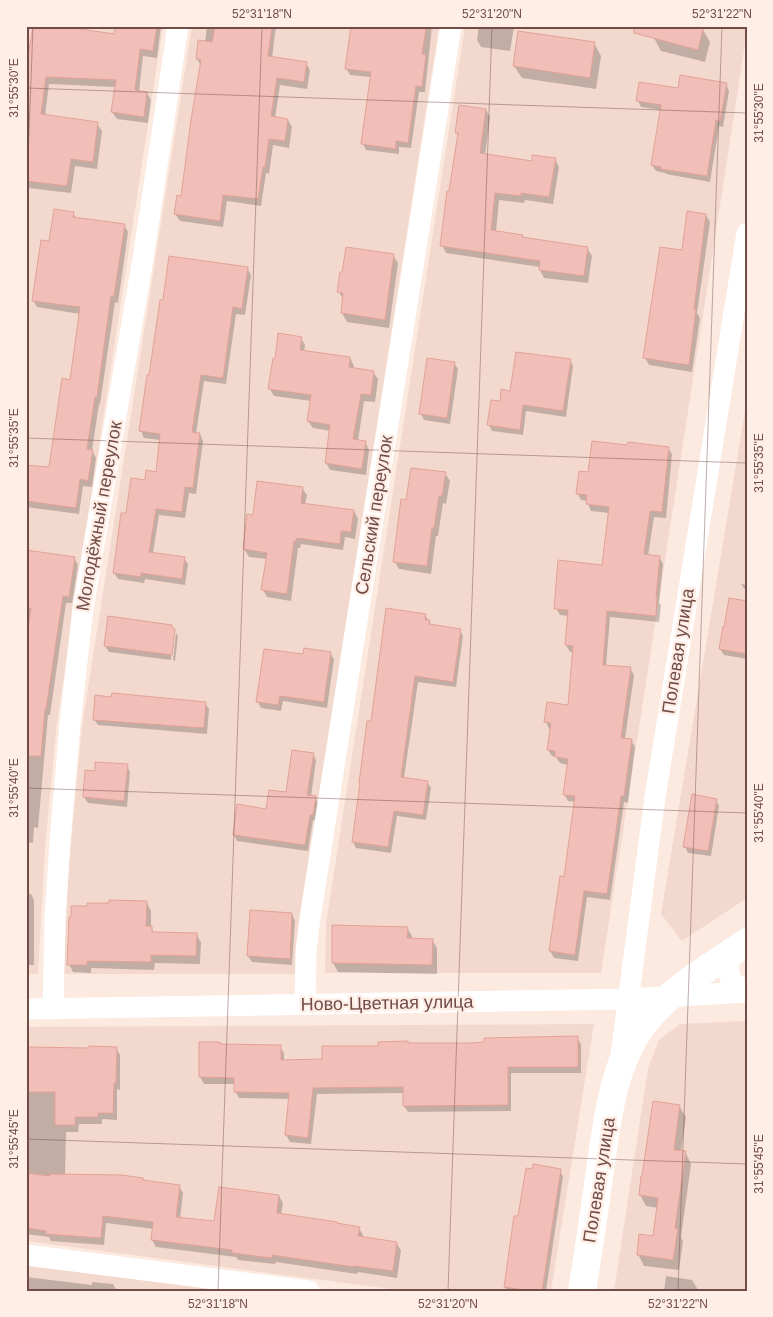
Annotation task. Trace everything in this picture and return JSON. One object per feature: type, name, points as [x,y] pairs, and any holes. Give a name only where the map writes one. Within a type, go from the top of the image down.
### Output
[{"type":"main road","name":"Полевая улица","points":[[582,1291],[611,1104],[619,1070],[643,1024],[655,1010],[693,979],[741,946]]},
{"type":"street","name":"Молодёжный переулок","points":[[53,1009],[55,919],[60,842],[70,724],[83,608],[143,259],[178,26]]},
{"type":"street","name":"Сельский переулок","points":[[305,1004],[306,952],[310,918],[451,26]]},
{"type":"street","name":"Полевая улица","points":[[619,1070],[655,797],[747,233]]},
{"type":"street","points":[[741,946],[730,958],[728,965],[729,973],[731,980],[736,986],[747,991]]},
{"type":"street","name":"Ново-Цветная улица","points":[[26,1009],[628,999],[747,991]]},
{"type":"street","points":[[26,1255],[309,1291]]},
{"type":"shaded area","points":[[26,26],[163,26],[57,722],[45,848],[38,974],[26,974]]},
{"type":"shaded area","points":[[192,26],[439,26],[310,854],[296,974],[64,974],[68,874],[82,726]]},
{"type":"shaded area","points":[[465,26],[747,26],[747,31],[601,973],[325,973],[326,924]]},
{"type":"shaded area","points":[[747,399],[747,898],[682,941],[661,914]]},
{"type":"shaded area","points":[[747,1021],[747,1291],[614,1291],[648,1068],[659,1040],[680,1024]]},
{"type":"shaded area","points":[[594,1024],[551,1291],[398,1290],[26,1241],[26,1027]]},
{"type":"shaded area","points":[[26,1265],[232,1291],[26,1291]]},
{"type":"building","points":[[33,26],[60,26],[114,34],[115,26],[157,26],[153,51],[140,49],[135,90],[147,92],[144,117],[111,112],[116,80],[46,77],[41,114],[98,122],[93,162],[71,159],[67,186],[26,181],[26,68]]},
{"type":"building","points":[[215,26],[272,26],[268,56],[307,62],[304,82],[277,78],[271,116],[288,119],[285,141],[269,139],[258,199],[223,195],[220,221],[174,214],[177,195],[181,196],[201,60],[196,59],[198,40],[212,42]]},
{"type":"building","points":[[351,26],[406,26],[426,29],[422,54],[426,55],[422,87],[416,86],[408,143],[396,141],[396,149],[361,144],[371,72],[345,69]]},
{"type":"building","points":[[634,26],[704,26],[698,50],[634,33]]},
{"type":"building","points":[[518,31],[595,42],[590,78],[513,66]]},
{"type":"building","points":[[680,75],[727,83],[720,121],[716,120],[707,176],[661,169],[661,167],[651,165],[661,105],[636,101],[639,82],[678,88]]},
{"type":"building","points":[[459,105],[486,109],[480,153],[532,161],[532,155],[556,158],[549,197],[521,193],[521,196],[495,193],[491,230],[523,235],[522,237],[588,247],[584,276],[539,270],[540,261],[440,246],[447,191],[449,191],[458,133],[455,133]]},
{"type":"building","points":[[54,209],[74,212],[73,217],[125,224],[114,296],[111,296],[97,397],[95,397],[87,449],[93,450],[88,481],[80,479],[76,508],[26,501],[26,465],[49,467],[62,378],[70,380],[80,307],[32,301],[41,240],[49,241]]},
{"type":"building","points":[[687,211],[706,214],[689,365],[643,358],[660,247],[682,250]]},
{"type":"building","points":[[346,247],[394,254],[385,320],[341,313],[343,293],[337,292]]},
{"type":"building","points":[[169,256],[248,267],[242,309],[233,307],[223,378],[201,375],[192,432],[200,433],[193,488],[185,487],[182,512],[156,509],[149,552],[185,557],[182,579],[141,573],[141,577],[113,573],[121,513],[126,513],[131,478],[145,480],[146,470],[156,472],[160,434],[139,431],[147,375],[149,375],[160,300],[163,300]]},
{"type":"building","points":[[278,333],[302,337],[300,350],[350,357],[349,367],[374,371],[371,395],[361,394],[353,439],[366,441],[362,469],[325,463],[330,425],[307,421],[311,395],[268,389],[273,358],[275,359]]},
{"type":"building","points":[[516,352],[571,359],[563,411],[523,405],[520,430],[487,425],[491,400],[500,401],[501,389],[510,391]]},
{"type":"building","points":[[427,358],[455,362],[447,418],[419,414]]},
{"type":"building","points":[[592,441],[627,445],[628,442],[669,447],[662,512],[650,511],[644,554],[660,556],[656,616],[607,611],[603,665],[631,667],[621,738],[632,739],[624,796],[621,796],[607,894],[584,891],[575,955],[549,951],[560,876],[564,877],[575,796],[563,795],[568,759],[555,757],[555,751],[547,750],[551,723],[544,722],[547,702],[568,705],[573,646],[565,645],[568,610],[554,609],[558,560],[602,565],[609,507],[586,504],[587,495],[576,494],[579,471],[588,472]]},
{"type":"building","points":[[411,468],[446,472],[442,496],[439,496],[434,528],[432,528],[427,566],[393,562],[401,499],[406,500]]},
{"type":"building","points":[[257,481],[303,487],[301,503],[354,510],[351,532],[341,531],[340,544],[297,538],[294,541],[287,594],[261,590],[267,553],[243,549],[247,514],[253,515]]},
{"type":"building","points":[[26,550],[75,557],[69,597],[63,596],[45,709],[41,756],[26,756],[26,644],[31,608],[26,608]]},
{"type":"building","points":[[729,598],[747,601],[747,654],[719,649]]},
{"type":"building","points":[[386,608],[426,614],[425,620],[430,620],[429,624],[461,629],[453,682],[415,676],[401,777],[428,781],[423,815],[394,811],[388,847],[352,842],[367,721],[371,721]]},
{"type":"building","points":[[108,616],[172,625],[172,628],[175,629],[172,655],[104,646]]},
{"type":"building","points":[[304,648],[331,652],[324,702],[280,696],[278,705],[256,702],[264,649],[303,654]]},
{"type":"building","points":[[112,693],[206,702],[204,728],[93,720],[95,695],[111,697]]},
{"type":"building","points":[[292,750],[314,753],[307,795],[316,796],[313,815],[310,815],[305,845],[233,835],[237,804],[266,809],[269,790],[286,792]]},
{"type":"building","points":[[95,762],[128,764],[124,801],[83,797],[85,770],[95,771]]},
{"type":"building","points":[[692,794],[717,799],[708,851],[683,847]]},
{"type":"building","points":[[109,900],[147,901],[146,926],[152,926],[152,932],[197,933],[196,956],[151,955],[151,962],[87,961],[87,965],[67,965],[71,906],[87,906],[87,903],[109,903]]},
{"type":"building","points":[[250,910],[292,913],[290,959],[247,956]]},
{"type":"building","points":[[332,925],[408,927],[407,938],[433,939],[432,965],[332,963]]},
{"type":"building","points":[[578,1036],[578,1067],[508,1067],[508,1105],[403,1106],[403,1087],[313,1088],[308,1138],[285,1135],[289,1093],[234,1092],[234,1078],[199,1077],[199,1042],[281,1045],[281,1060],[322,1059],[322,1046],[378,1046],[378,1042],[408,1041],[408,1043],[472,1043],[484,1042],[484,1038]]},
{"type":"building","points":[[89,1046],[117,1047],[113,1113],[98,1113],[98,1117],[75,1117],[75,1125],[55,1125],[55,1092],[26,1092],[26,1047],[89,1048]]},
{"type":"building","points":[[653,1101],[680,1105],[674,1150],[686,1151],[675,1228],[678,1229],[673,1260],[637,1255],[639,1234],[653,1236],[658,1198],[639,1195]]},
{"type":"building","points":[[533,1164],[561,1169],[542,1291],[504,1287],[514,1216],[518,1216],[526,1168],[532,1169]]},
{"type":"building","points":[[26,1173],[50,1176],[50,1174],[122,1175],[180,1185],[176,1217],[214,1221],[219,1187],[279,1195],[277,1213],[360,1227],[358,1236],[397,1242],[393,1271],[272,1255],[272,1258],[232,1253],[232,1250],[151,1240],[153,1222],[103,1216],[101,1238],[46,1234],[46,1231],[26,1228]]}]
